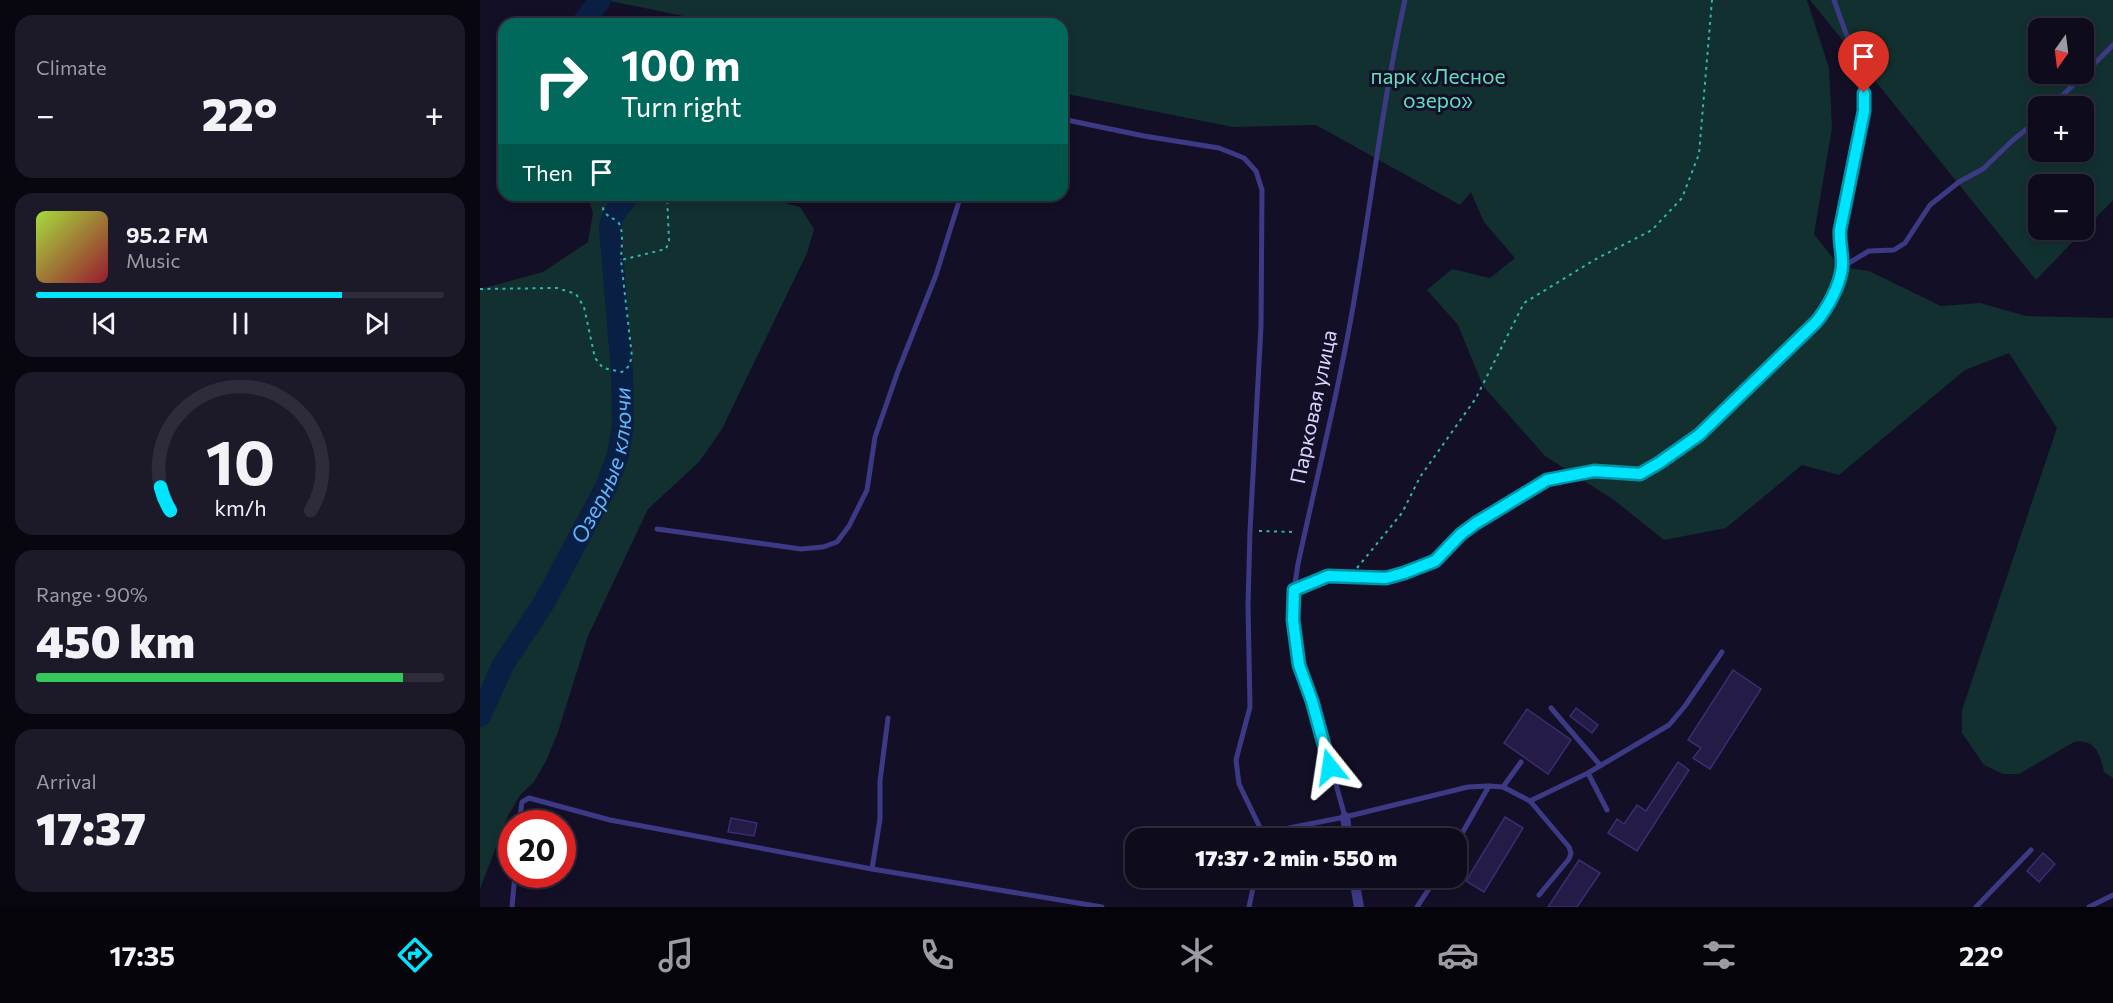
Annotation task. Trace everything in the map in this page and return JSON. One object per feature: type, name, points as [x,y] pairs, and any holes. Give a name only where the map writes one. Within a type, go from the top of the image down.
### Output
[{"type":"street","points":[[1344,817],[1346,828]]},
{"type":"street","points":[[1356,888],[1359,907]]},
{"type":"lane","name":"Парковая улица","points":[[1344,817],[1312,701],[1299,665],[1293,620],[1294,590],[1357,285],[1378,141],[1405,0]]},
{"type":"lane","points":[[1294,590],[1328,576],[1386,578],[1435,561],[1461,534],[1476,523],[1547,480],[1594,471],[1640,474],[1699,435],[1816,322],[1828,308],[1842,267],[1840,230],[1864,111],[1864,93],[1834,0]]},
{"type":"lane","points":[[2062,96],[2113,45]]},
{"type":"lane","points":[[1068,120],[1218,148],[1244,158],[1256,171],[1262,190],[1261,326],[1248,605],[1250,707],[1236,760],[1239,783],[1260,828]]},
{"type":"lane","points":[[1842,267],[1869,251],[1894,250],[1905,243],[1930,205],[1959,182],[1983,169],[2028,128]]},
{"type":"lane","points":[[657,529],[801,549],[823,547],[837,542],[849,526],[867,490],[875,436],[936,275],[959,201]]},
{"type":"lane","points":[[1530,801],[1588,772],[1669,725],[1722,652]]},
{"type":"lane","points":[[1551,708],[1600,765]]},
{"type":"lane","points":[[872,869],[880,819],[880,781],[888,718]]},
{"type":"lane","points":[[1503,787],[1521,762]]},
{"type":"lane","points":[[1588,772],[1607,810]]},
{"type":"lane","points":[[1289,828],[1344,817],[1468,786],[1503,787],[1530,801],[1569,847],[1571,853],[1569,859],[1539,895]]},
{"type":"lane","points":[[1465,828],[1489,786]]},
{"type":"lane","points":[[521,810],[522,802],[529,798],[573,810]]},
{"type":"lane","points":[[576,811],[610,820],[872,869],[1102,907]]},
{"type":"lane","points":[[1976,907],[2031,850]]},
{"type":"lane","points":[[512,907],[514,888]]},
{"type":"lane","points":[[1249,907],[1253,888]]},
{"type":"lane","points":[[1417,907],[1429,888]]},
{"type":"lane","points":[[2089,907],[2113,895]]},
{"type":"path","points":[[1351,576],[1402,513],[1420,477],[1476,398],[1524,303],[1596,259],[1653,230],[1682,198],[1699,154],[1712,0]]},
{"type":"path","points":[[480,288],[557,288],[576,294],[584,307],[595,358],[603,368],[622,372],[628,367],[632,357],[621,260],[622,228],[618,222],[606,215],[603,209],[605,201]]},
{"type":"path","points":[[621,260],[666,249],[669,241],[667,201]]},
{"type":"path","points":[[1250,531],[1305,532]]},
{"type":"green space","name":"парк «Лесное озеро»","points":[[605,0],[1807,0],[1829,68],[1832,128],[1814,234],[1840,267],[1869,271],[1941,306],[1980,303],[2026,316],[2113,318],[2113,778],[2104,772],[2096,749],[2092,745],[2081,742],[2074,742],[2019,774],[2003,774],[1984,765],[1962,733],[1962,710],[2057,428],[2009,353],[1965,370],[1839,475],[1802,465],[1726,528],[1664,540],[1614,500],[1545,456],[1483,386],[1458,325],[1427,290],[1452,269],[1490,278],[1515,258],[1484,222],[1471,192],[1460,205],[1316,125],[1233,127],[1068,94],[1068,18],[694,18]]},
{"type":"green space","points":[[1810,0],[2113,0],[2113,200],[2094,220],[2094,174],[2028,174],[2028,240],[2074,240],[2036,280]]},
{"type":"green space","points":[[589,201],[777,201],[800,207],[814,229],[807,253],[722,429],[699,462],[648,509],[588,636],[558,732],[546,761],[534,782],[520,795],[511,810],[498,810],[498,842],[480,889],[480,289],[543,272],[588,242],[593,213]]},
{"type":"building","points":[[1733,670],[1761,689],[1710,769],[1693,758],[1701,748],[1688,740]]},
{"type":"building","points":[[1576,708],[1598,725],[1592,733],[1570,716]]},
{"type":"building","points":[[1527,709],[1571,740],[1548,774],[1504,743]]},
{"type":"building","points":[[1678,762],[1689,770],[1637,851],[1608,833],[1617,819],[1624,824],[1637,805],[1646,811]]},
{"type":"building","points":[[1505,817],[1523,828],[1484,892],[1467,882]]},
{"type":"building","points":[[731,818],[757,823],[754,836],[728,832]]},
{"type":"building","points":[[2043,853],[2055,864],[2039,882],[2027,871]]},
{"type":"building","points":[[1579,860],[1600,873],[1577,907],[1548,907]]},
{"type":"waterway","name":"Озерные ключи","points":[[586,18],[600,0]]},
{"type":"waterway","name":"Озерные ключи","points":[[480,716],[503,665],[545,601],[606,487],[618,455],[623,425],[622,372],[610,229],[614,214],[624,201]]},
{"type":"route","points":[[1330,767],[1312,701],[1299,665],[1293,620],[1294,590],[1328,576],[1386,578],[1404,573],[1435,561],[1461,534],[1476,523],[1547,480],[1594,471],[1640,474],[1699,435],[1828,308],[1842,267],[1840,230],[1864,111],[1864,93]]}]
